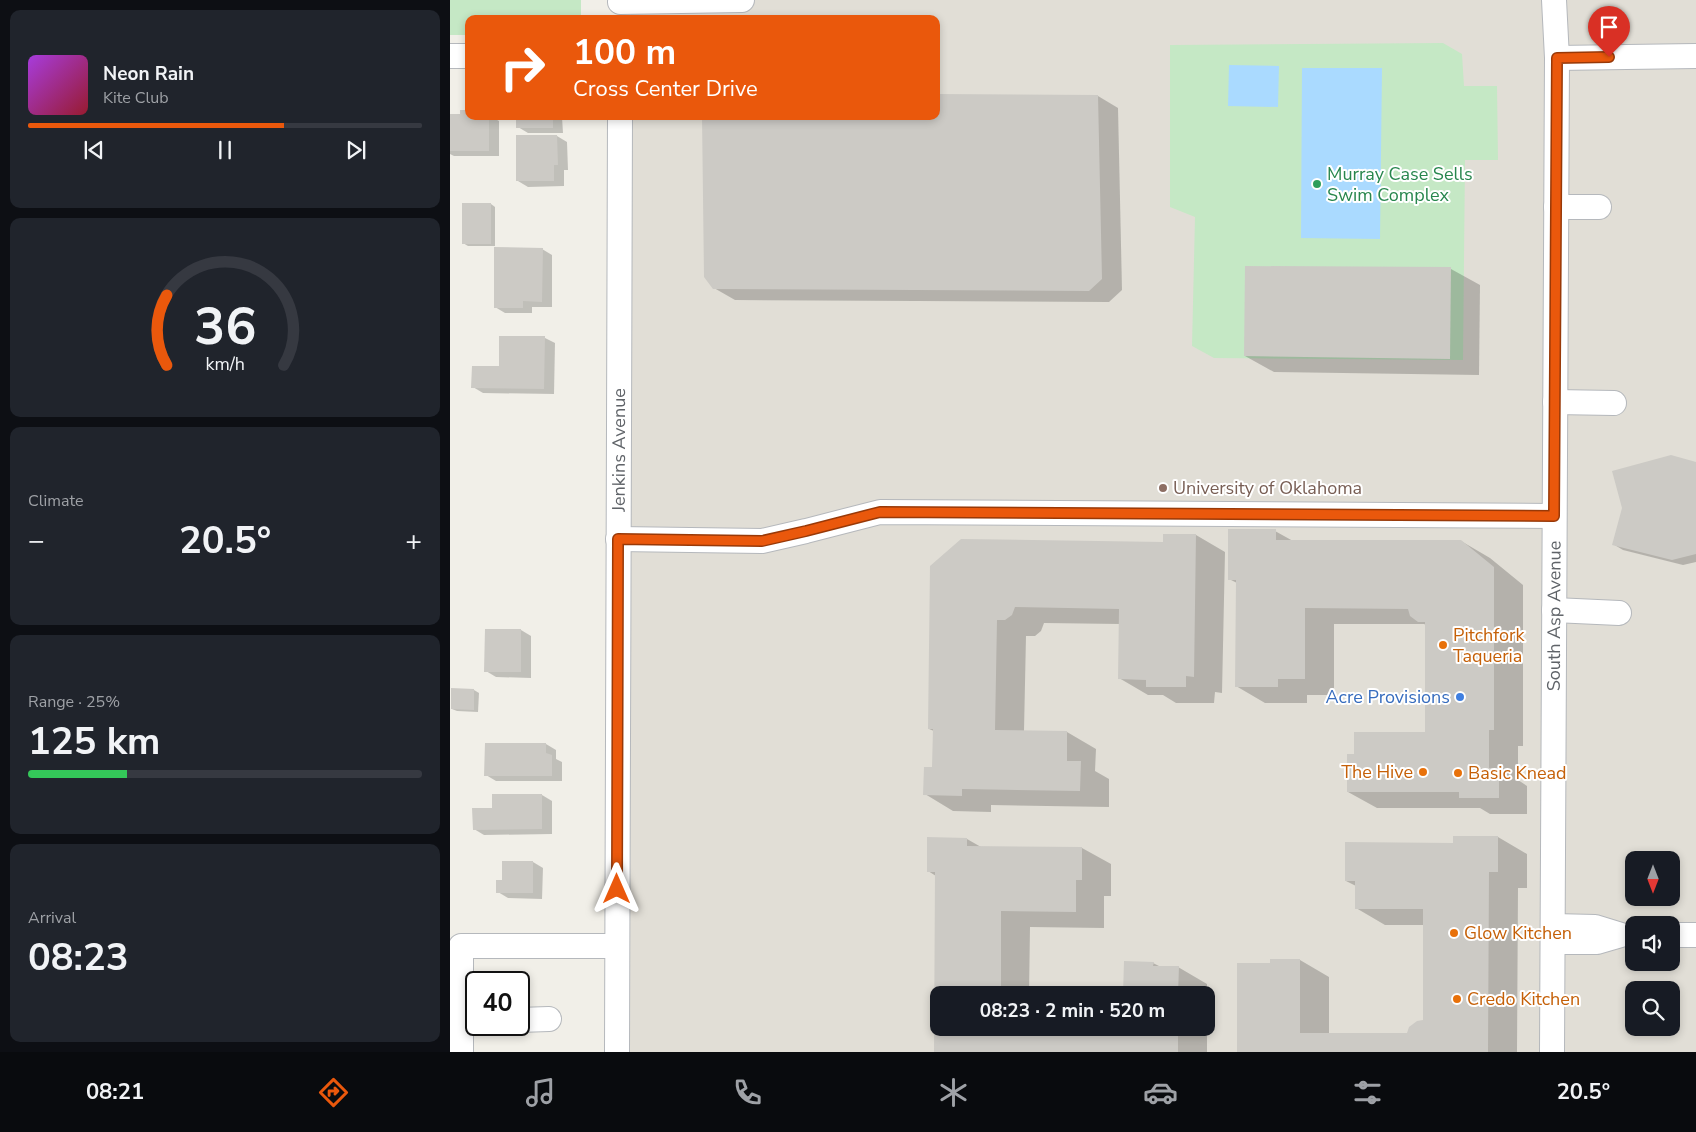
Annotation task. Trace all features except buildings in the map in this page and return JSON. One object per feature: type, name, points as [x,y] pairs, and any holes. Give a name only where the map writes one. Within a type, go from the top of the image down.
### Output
[{"type":"street","points":[[620,7],[742,0]]},
{"type":"street","name":"South Asp Avenue","points":[[1552,1052],[1557,58],[1554,0]]},
{"type":"street","points":[[450,56],[465,56]]},
{"type":"street","points":[[1557,58],[1696,56]]},
{"type":"street","name":"Jenkins Avenue","points":[[617,1052],[620,120]]},
{"type":"street","points":[[1556,207],[1599,207]]},
{"type":"street","points":[[1555,402],[1614,403]]},
{"type":"street","points":[[618,539],[762,541],[880,512],[1554,516]]},
{"type":"street","points":[[1554,610],[1619,613]]},
{"type":"street","points":[[1552,934],[1597,942],[1625,935]]},
{"type":"street","points":[[1680,935],[1696,935]]},
{"type":"street","points":[[465,984],[461,946],[617,946]]},
{"type":"street","points":[[530,1020],[549,1019]]},
{"type":"street","points":[[461,1052],[465,1036]]},
{"type":"shaded area","name":"University of Oklahoma","points":[[631,0],[1696,0],[1696,1052],[630,1052],[631,120],[940,120],[940,15],[631,15]]},
{"type":"green space","points":[[450,0],[581,0],[581,15],[465,15],[465,35],[450,35]]},
{"type":"green space","name":"Murray Case Sells Swim Complex","points":[[1443,43],[1462,54],[1464,86],[1497,86],[1498,160],[1465,160],[1463,360],[1214,358],[1192,346],[1195,217],[1170,207],[1170,45]]},
{"type":"water","points":[[1229,65],[1279,66],[1278,107],[1228,106]]},
{"type":"water","points":[[1302,68],[1382,68],[1380,239],[1301,238]]},
{"type":"place","name":"Murray Case Sells Swim Complex","points":[[1317,184]]},
{"type":"place","name":"University of Oklahoma","points":[[1163,488]]},
{"type":"place","name":"Pitchfork Taqueria","points":[[1443,645]]},
{"type":"place","name":"Acre Provisions","points":[[1460,697]]},
{"type":"place","name":"The Hive","points":[[1423,772]]},
{"type":"place","name":"Basic Knead","points":[[1458,773]]},
{"type":"place","name":"Glow Kitchen","points":[[1454,933]]},
{"type":"place","name":"Credo Kitchen","points":[[1457,999]]},
{"type":"route","points":[[617,889],[618,539],[762,541],[880,512],[1554,516],[1557,58],[1609,57]]}]
